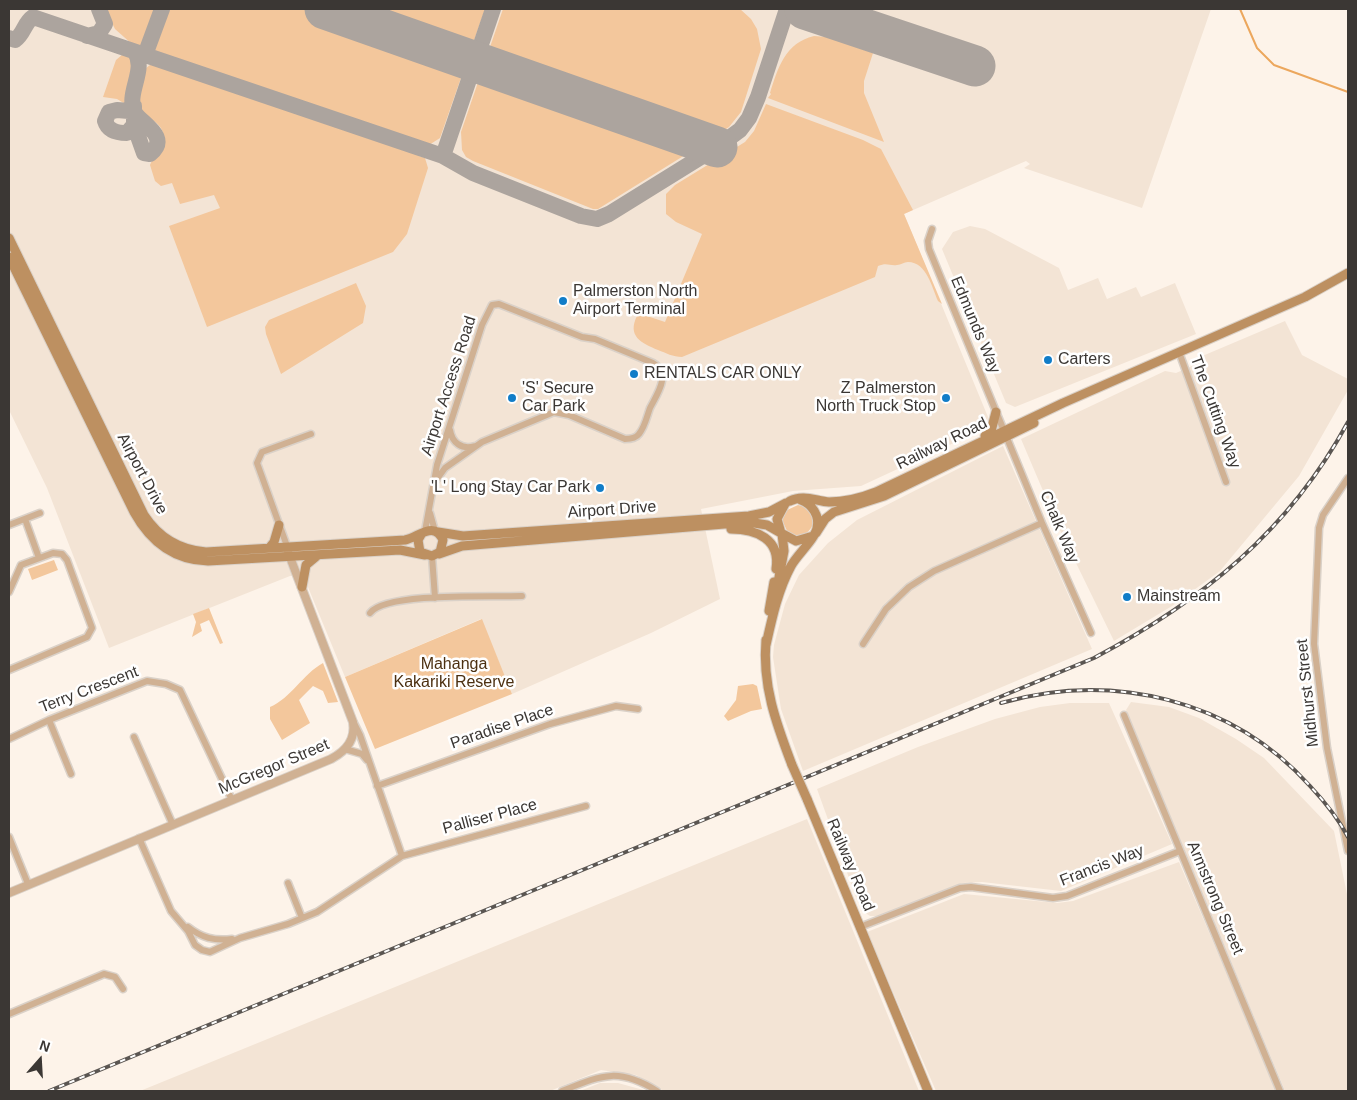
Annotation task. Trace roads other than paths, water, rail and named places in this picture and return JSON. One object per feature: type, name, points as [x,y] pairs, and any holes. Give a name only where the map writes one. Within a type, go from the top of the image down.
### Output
[{"type":"main road","name":"Airport Drive","points":[[9,238],[144,515],[155,530],[178,546],[196,551],[400,541],[414,538],[424,532]]},
{"type":"main road","name":"Airport Drive","points":[[9,256],[134,512],[150,536],[172,553],[199,561],[400,550],[432,556],[462,546],[755,522],[767,525],[781,534]]},
{"type":"main road","name":"Railway Road","points":[[766,645],[776,604],[790,567],[825,519],[834,512],[869,502],[1101,387],[1305,297],[1348,273]]},
{"type":"main road","points":[[930,466],[951,452],[991,431],[996,412]]},
{"type":"main road","name":"Railway Road","points":[[788,502],[798,497],[828,502],[858,498],[888,487],[930,466],[1005,434]]},
{"type":"main road","points":[[803,501],[813,509],[818,526],[815,535],[796,541],[781,534],[777,519],[778,513],[788,502],[803,501]]},
{"type":"main road","name":"Airport Drive","points":[[437,531],[463,536],[749,516],[769,512],[788,502]]},
{"type":"main road","points":[[270,547],[274,542],[279,525]]},
{"type":"main road","points":[[675,529],[742,529],[756,532],[766,538],[774,548],[777,558],[768,619]]},
{"type":"main road","points":[[437,531],[444,544],[432,556],[418,548],[418,540],[424,532],[437,531]]},
{"type":"main road","name":"Railway Road","points":[[781,534],[783,563],[768,619],[766,645],[766,674],[771,708],[792,765],[928,1091]]},
{"type":"main road","points":[[302,587],[306,565],[319,555]]},
{"type":"street","name":"Edmunds Way","points":[[932,229],[928,241],[929,250],[1005,434]]},
{"type":"street","name":"Airport Access Road","points":[[424,532],[430,512],[434,482],[437,465],[482,325],[488,309],[494,304],[582,337],[594,339],[654,363],[662,372],[662,381],[656,399],[641,431],[633,438],[625,439],[569,415],[556,412],[482,442],[445,468],[434,482]]},
{"type":"street","name":"The Cutting Way","points":[[1179,352],[1226,482]]},
{"type":"street","points":[[450,429],[454,441],[462,446],[472,447],[482,442]]},
{"type":"street","points":[[311,434],[262,452],[258,458],[257,468],[353,722],[360,735],[367,761],[402,856]]},
{"type":"street","name":"Chalk Way","points":[[1005,434],[1091,633]]},
{"type":"street","name":"Midhurst Street","points":[[1348,478],[1323,515],[1319,528],[1314,644],[1327,748],[1348,851]]},
{"type":"street","name":"Airport Access Road","points":[[430,512],[437,531]]},
{"type":"street","points":[[9,525],[40,513]]},
{"type":"street","points":[[25,519],[39,558]]},
{"type":"street","points":[[863,644],[886,609],[909,587],[934,571],[1042,523]]},
{"type":"street","points":[[9,592],[20,566],[55,553],[65,557],[92,622],[92,630],[83,638],[9,670]]},
{"type":"street","points":[[432,556],[436,598]]},
{"type":"street","points":[[370,613],[374,608],[388,602],[436,598],[522,596]]},
{"type":"street","name":"Terry Crescent","points":[[9,739],[49,720],[146,681],[166,684],[180,690],[232,800]]},
{"type":"street","name":"Paradise Place","points":[[377,786],[550,724],[616,706],[638,708]]},
{"type":"street","name":"Armstrong Street","points":[[1124,714],[1280,1091]]},
{"type":"street","points":[[49,720],[71,774]]},
{"type":"street","name":"McGregor Street","points":[[9,893],[331,759],[345,749],[352,738],[353,722]]},
{"type":"street","points":[[134,737],[173,825]]},
{"type":"street","points":[[345,749],[362,754],[367,761]]},
{"type":"street","name":"Palliser Place","points":[[240,938],[317,912],[402,856],[586,806]]},
{"type":"street","points":[[9,837],[28,884]]},
{"type":"street","points":[[140,838],[168,904],[183,924],[195,945],[206,952],[218,950],[240,938]]},
{"type":"street","name":"Francis Way","points":[[860,927],[960,888],[971,887],[1053,898],[1067,896],[1180,851]]},
{"type":"street","points":[[288,883],[302,918]]},
{"type":"street","points":[[183,924],[197,934],[214,940],[240,938]]},
{"type":"street","points":[[9,1014],[104,974],[115,977],[123,989]]},
{"type":"street","points":[[562,1091],[605,1075],[624,1076],[657,1091]]},
{"type":"waterway","points":[[1240,9],[1257,48],[1274,65],[1348,92]]},
{"type":"railway","points":[[49,1091],[1094,658],[1134,636],[1171,612],[1239,560],[1270,530],[1298,497],[1324,461],[1348,422]]},
{"type":"railway","points":[[1001,703],[1043,694],[1085,690],[1127,692],[1168,700],[1207,713],[1244,732],[1279,756],[1310,786],[1335,816],[1348,837]]},
{"type":"place","name":"Palmerston North Airport Terminal","points":[[563,301]]},
{"type":"place","name":"Carters","points":[[1048,360]]},
{"type":"place","name":"RENTALS CAR ONLY","points":[[634,374]]},
{"type":"place","name":"'S' Secure Car Park","points":[[512,398]]},
{"type":"place","name":"Z Palmerston North Truck Stop","points":[[946,398]]},
{"type":"place","name":"'L' Long Stay Car Park","points":[[600,488]]},
{"type":"place","name":"Mainstream","points":[[1127,597]]},
{"type":"park label","name":"Mahanga Kakariki Reserve","points":[[454,674]]}]
